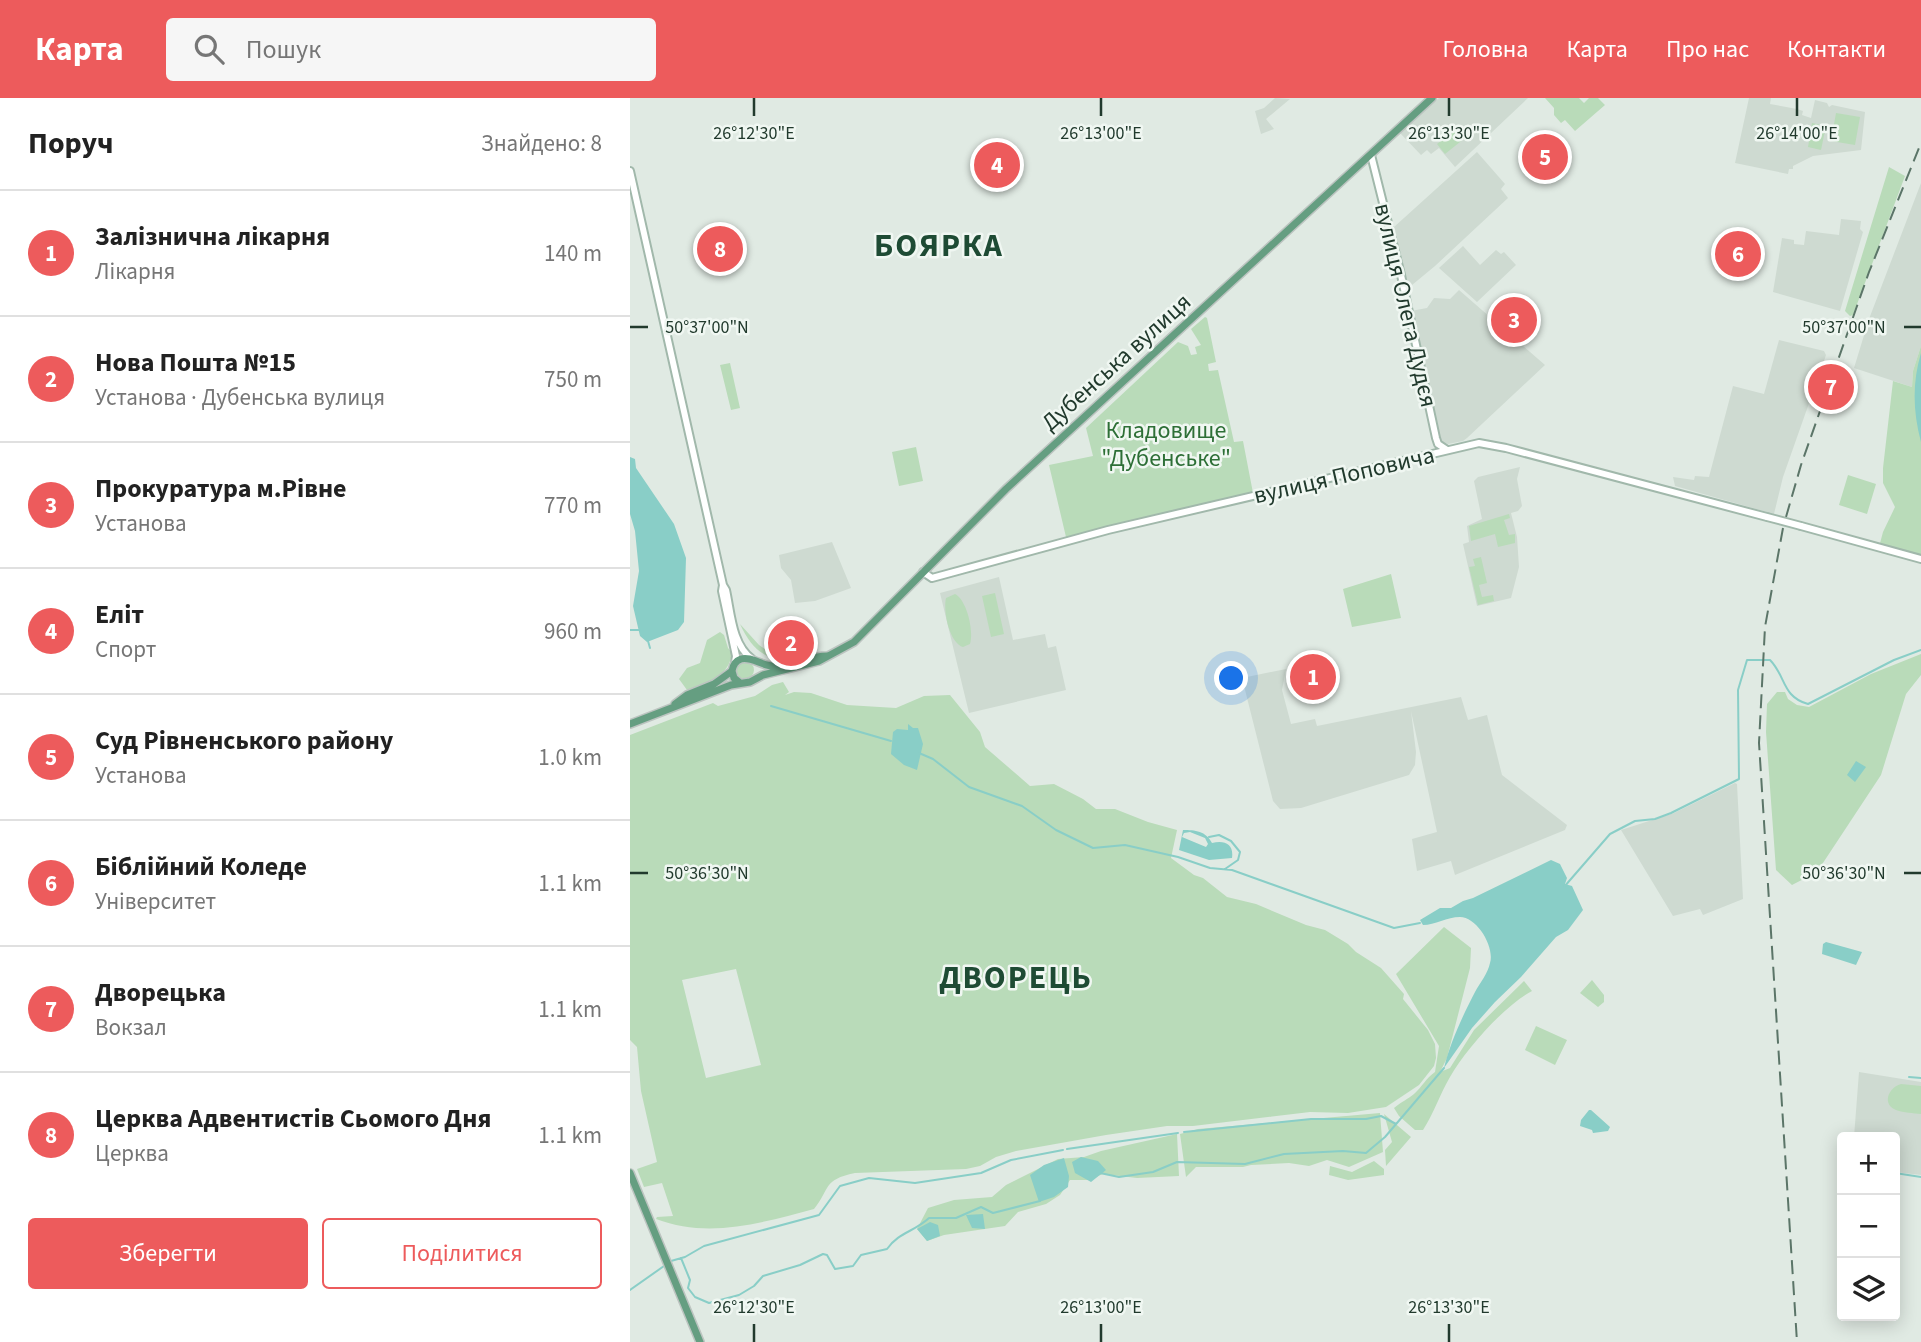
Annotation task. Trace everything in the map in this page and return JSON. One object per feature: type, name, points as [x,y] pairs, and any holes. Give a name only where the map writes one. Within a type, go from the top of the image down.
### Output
[{"type":"main road","name":"Дубенська вулиця","points":[[754,679],[819,662],[854,642],[1006,489],[1432,98]]},
{"type":"main road","name":"вулиця Олега Дудєя","points":[[1371,155],[1395,250],[1436,438],[1438,444],[1447,450]]},
{"type":"main road","points":[[630,171],[723,585],[738,640],[743,652],[754,661],[758,672],[754,679],[745,683],[630,724]]},
{"type":"main road","name":"вулиця Поповича","points":[[923,572],[932,578],[1108,530],[1479,443],[1921,559]]},
{"type":"main road","points":[[723,585],[736,654],[734,678],[740,683]]},
{"type":"main road","name":"Дубенська вулиця","points":[[754,661],[777,666],[817,656],[828,656]]},
{"type":"main road","points":[[646,718],[680,702],[687,695],[714,684],[746,658],[754,661]]},
{"type":"main road","points":[[630,1173],[700,1342]]},
{"type":"shaded area","points":[[1275,98],[1290,99],[1266,119],[1274,129],[1261,134],[1255,111],[1264,108]]},
{"type":"shaded area","points":[[1439,98],[1528,98],[1455,167],[1439,148],[1431,154],[1427,150],[1421,155],[1400,133]]},
{"type":"shaded area","points":[[1749,98],[1771,98],[1770,104],[1803,111],[1802,115],[1811,118],[1815,100],[1827,103],[1829,107],[1832,105],[1865,112],[1861,150],[1813,156],[1793,166],[1788,174],[1735,163]]},
{"type":"shaded area","points":[[1477,152],[1505,184],[1501,189],[1508,198],[1435,266],[1412,285],[1407,285],[1394,227]]},
{"type":"shaded area","points":[[1921,183],[1921,346],[1913,371],[1912,387],[1854,368],[1869,319]]},
{"type":"shaded area","points":[[1841,219],[1861,221],[1860,229],[1863,232],[1840,311],[1773,292],[1782,238],[1804,245],[1806,231],[1839,235]]},
{"type":"shaded area","points":[[1463,246],[1480,265],[1496,250],[1501,254],[1504,252],[1516,265],[1477,302],[1439,268]]},
{"type":"shaded area","points":[[1459,290],[1545,365],[1467,438],[1448,444],[1439,437],[1411,311],[1427,308],[1434,298],[1450,299]]},
{"type":"shaded area","points":[[1779,340],[1824,351],[1826,355],[1783,477],[1774,514],[1675,486],[1673,477],[1694,480],[1695,476],[1709,477],[1733,386],[1764,394]]},
{"type":"shaded area","points":[[1520,467],[1517,479],[1522,506],[1511,513],[1517,537],[1519,567],[1511,598],[1477,606],[1463,544],[1469,542],[1467,526],[1482,519],[1474,481],[1478,477]]},
{"type":"shaded area","points":[[832,542],[851,588],[815,601],[795,603],[791,580],[781,568],[779,555]]},
{"type":"shaded area","points":[[999,577],[1013,640],[1045,634],[1048,648],[1056,646],[1066,690],[969,713],[940,593]]},
{"type":"shaded area","points":[[1286,669],[1282,690],[1291,724],[1315,719],[1317,726],[1461,697],[1468,720],[1487,715],[1502,775],[1567,825],[1565,830],[1455,875],[1451,861],[1417,871],[1412,839],[1437,832],[1411,711],[1416,752],[1415,765],[1409,775],[1301,808],[1280,809],[1273,801],[1242,678]]},
{"type":"shaded area","points":[[1735,783],[1743,899],[1703,915],[1700,909],[1673,916],[1621,830],[1674,813]]},
{"type":"shaded area","points":[[1859,1072],[1921,1082],[1921,1175],[1900,1173],[1900,1132],[1854,1132]]},
{"type":"green space","points":[[1545,98],[1579,98],[1584,103],[1589,98],[1598,98],[1605,105],[1575,131],[1565,120],[1561,123],[1554,115],[1554,108]]},
{"type":"green space","points":[[1836,113],[1860,117],[1855,145],[1831,141]]},
{"type":"green space","points":[[1812,123],[1826,126],[1821,150],[1808,147]]},
{"type":"green space","points":[[1457,128],[1465,138],[1445,154],[1437,144]]},
{"type":"green space","points":[[1889,167],[1905,176],[1853,315],[1850,316],[1845,311]]},
{"type":"green space","name":"Кладовище \"Дубенське\"","points":[[1205,317],[1216,362],[1208,364],[1209,371],[1218,370],[1234,442],[1243,441],[1253,493],[1066,537],[1049,465],[1093,456],[1086,428],[1178,342],[1188,346],[1191,355],[1197,354],[1195,347],[1201,345],[1191,329]]},
{"type":"green space","points":[[1921,346],[1921,559],[1879,547],[1895,507],[1883,483],[1893,381],[1912,387],[1913,371]]},
{"type":"green space","points":[[730,363],[740,408],[731,410],[720,365]]},
{"type":"green space","points":[[916,447],[923,481],[899,486],[892,452]]},
{"type":"green space","points":[[1848,475],[1876,484],[1867,514],[1839,505]]},
{"type":"green space","points":[[1509,514],[1510,518],[1504,520],[1509,535],[1515,534],[1515,543],[1498,547],[1495,534],[1471,541],[1469,526]]},
{"type":"green space","points":[[1481,557],[1487,583],[1479,585],[1482,597],[1493,595],[1494,601],[1478,605],[1469,567],[1475,566],[1473,559]]},
{"type":"green space","points":[[1391,574],[1401,618],[1352,627],[1343,589]]},
{"type":"green space","points":[[995,593],[1004,634],[991,637],[982,596]]},
{"type":"green space","points":[[955,594],[966,609],[970,624],[970,644],[963,647],[954,639],[946,618],[946,598]]},
{"type":"green space","points":[[740,624],[759,645],[775,656],[788,660],[771,657],[758,650]]},
{"type":"green space","points":[[720,632],[732,653],[727,668],[710,682],[687,690],[679,679],[687,668],[700,663],[707,640]]},
{"type":"green space","points":[[1921,654],[1921,675],[1906,694],[1881,775],[1817,872],[1792,885],[1776,870],[1766,732],[1767,704],[1777,692],[1785,692],[1788,699],[1797,705],[1809,707],[1871,674]]},
{"type":"green space","points":[[745,661],[751,664],[754,670],[751,676],[745,679],[739,676],[736,670],[739,664]]},
{"type":"green space","points":[[783,682],[789,692],[785,695],[794,692],[811,693],[847,705],[896,708],[924,696],[950,695],[980,732],[985,747],[1030,786],[1054,784],[1096,809],[1115,809],[1177,830],[1171,858],[1194,875],[1203,878],[1227,897],[1256,904],[1325,930],[1381,968],[1404,994],[1403,999],[1428,1030],[1435,1044],[1434,1066],[1419,1085],[1386,1107],[1348,1113],[1310,1112],[1193,1126],[1167,1126],[1106,1135],[1016,1151],[966,1169],[855,1173],[832,1182],[814,1209],[755,1224],[696,1228],[656,1219],[673,1216],[662,1183],[644,1187],[637,1169],[657,1162],[641,1091],[637,1047],[630,1040],[630,735],[713,703],[718,706],[755,696],[772,685]],"holes":[[[736,969],[761,1065],[706,1078],[682,980]]]},
{"type":"green space","points":[[1444,927],[1471,948],[1470,968],[1447,1058],[1440,1072],[1450,1068],[1474,1030],[1524,981],[1532,991],[1498,1017],[1476,1041],[1450,1077],[1423,1130],[1415,1130],[1394,1108],[1414,1094],[1435,1072],[1439,1046],[1396,974]]},
{"type":"green space","points":[[1592,980],[1604,995],[1604,1002],[1598,1007],[1580,993]]},
{"type":"green space","points":[[1536,1026],[1567,1040],[1555,1065],[1525,1050]]},
{"type":"green space","points":[[1901,1084],[1921,1086],[1921,1114],[1899,1111],[1889,1104],[1890,1092]]},
{"type":"green space","points":[[1380,1113],[1383,1152],[1349,1167],[1327,1160],[1309,1166],[1289,1163],[1196,1167],[1186,1177],[1180,1134],[1198,1129]]},
{"type":"green space","points":[[1384,1114],[1411,1137],[1386,1166],[1385,1150],[1392,1142]]},
{"type":"green space","points":[[1177,1134],[1179,1176],[1137,1178],[1103,1174],[1088,1180],[1070,1180],[1060,1195],[1046,1204],[1018,1212],[1005,1226],[944,1235],[927,1241],[917,1229],[928,1208],[954,1200],[992,1197],[1006,1185],[1058,1159],[1084,1157]]},
{"type":"green space","points":[[1374,1161],[1384,1169],[1384,1175],[1348,1180],[1329,1175],[1330,1166],[1352,1172]]},
{"type":"water","points":[[1921,353],[1921,442],[1915,398]]},
{"type":"water","points":[[630,457],[635,459],[636,468],[674,524],[686,558],[684,622],[678,630],[647,642],[640,636],[633,606],[639,571],[635,531],[630,514]]},
{"type":"water","points":[[908,724],[918,728],[923,744],[917,770],[904,765],[891,754],[893,732],[897,729],[908,730]]},
{"type":"water","points":[[1856,761],[1866,767],[1855,782],[1847,775]]},
{"type":"water","points":[[1183,830],[1196,831],[1207,836],[1212,843],[1228,844],[1232,849],[1232,858],[1209,860],[1179,850]],"holes":[[[1190,832],[1205,838],[1208,844],[1206,847],[1182,837],[1184,833]]]},
{"type":"water","points":[[1551,860],[1560,864],[1567,878],[1565,884],[1572,886],[1583,910],[1568,930],[1556,937],[1472,1028],[1444,1068],[1462,1020],[1489,967],[1490,949],[1478,927],[1466,918],[1455,917],[1423,925],[1420,920],[1440,908],[1451,908]]},
{"type":"water","points":[[1826,942],[1862,952],[1856,965],[1822,954],[1823,944]]},
{"type":"water","points":[[1589,1110],[1610,1127],[1608,1131],[1593,1133],[1592,1130],[1580,1126]]},
{"type":"water","points":[[1081,1157],[1098,1161],[1106,1170],[1091,1182],[1075,1173],[1072,1162]]},
{"type":"water","points":[[1064,1158],[1069,1176],[1068,1187],[1054,1197],[1039,1202],[1030,1175],[1044,1165]]},
{"type":"water","points":[[983,1214],[985,1229],[972,1228],[966,1215]]},
{"type":"water","points":[[930,1222],[938,1225],[940,1236],[927,1241],[917,1229]]},
{"type":"waterway","points":[[630,630],[640,630]]},
{"type":"waterway","points":[[648,641],[650,648]]},
{"type":"waterway","points":[[1564,887],[1610,834],[1635,821],[1655,819],[1671,813],[1739,779],[1738,690],[1747,660],[1770,660],[1793,696],[1808,704],[1894,660],[1921,650]]},
{"type":"waterway","points":[[771,706],[891,741]]},
{"type":"waterway","points":[[919,753],[933,759],[969,787],[1022,806],[1056,830],[1093,848],[1125,845],[1178,857],[1210,868],[1232,870],[1394,928],[1420,923]]},
{"type":"waterway","points":[[1209,837],[1219,835],[1231,841],[1240,852],[1238,860],[1225,869]]},
{"type":"waterway","points":[[1100,1173],[1119,1177],[1153,1172],[1177,1162],[1245,1164],[1284,1154],[1343,1151],[1366,1153],[1385,1137],[1444,1068]]},
{"type":"waterway","points":[[1909,1077],[1921,1078]]},
{"type":"waterway","points":[[1184,1132],[1311,1119],[1366,1119],[1381,1116],[1396,1124]]},
{"type":"waterway","points":[[1067,1149],[1178,1133]]},
{"type":"waterway","points":[[671,1261],[685,1257],[704,1246],[819,1215],[840,1186],[869,1178],[915,1183],[981,1173],[1011,1160],[1063,1150]]},
{"type":"waterway","points":[[1900,1174],[1921,1177]]},
{"type":"waterway","points":[[681,1258],[690,1280],[688,1288],[695,1297],[709,1303],[739,1295],[754,1286],[763,1276],[800,1265],[823,1254],[827,1255],[835,1269],[853,1266],[861,1255],[887,1249],[897,1239],[929,1218],[956,1218],[981,1207],[993,1213],[1040,1201]]},
{"type":"waterway","points":[[630,1290],[664,1266]]},
{"type":"railway","points":[[1786,517],[1801,465],[1869,272],[1921,143]]},
{"type":"railway","points":[[1783,528],[1765,627],[1759,743],[1797,1342]]},
{"type":"place","name":"Суд Рівненського району","points":[[1545,157]]},
{"type":"place","name":"Еліт","points":[[997,165]]},
{"type":"place","name":"Церква Адвентистів Сьомого Дня","points":[[720,249]]},
{"type":"place","name":"Біблійний Коледе","points":[[1738,254]]},
{"type":"place","name":"Прокуратура м.Рівне","points":[[1514,320]]},
{"type":"place","name":"Дворецька","points":[[1831,387]]},
{"type":"place","name":"Нова Пошта №15","points":[[791,643]]},
{"type":"place","name":"Залізнична лікарня","points":[[1313,677]]},
{"type":"district","name":"БОЯРКА","points":[[939,245]]},
{"type":"district","name":"ДВОРЕЦЬ","points":[[1016,977]]}]
